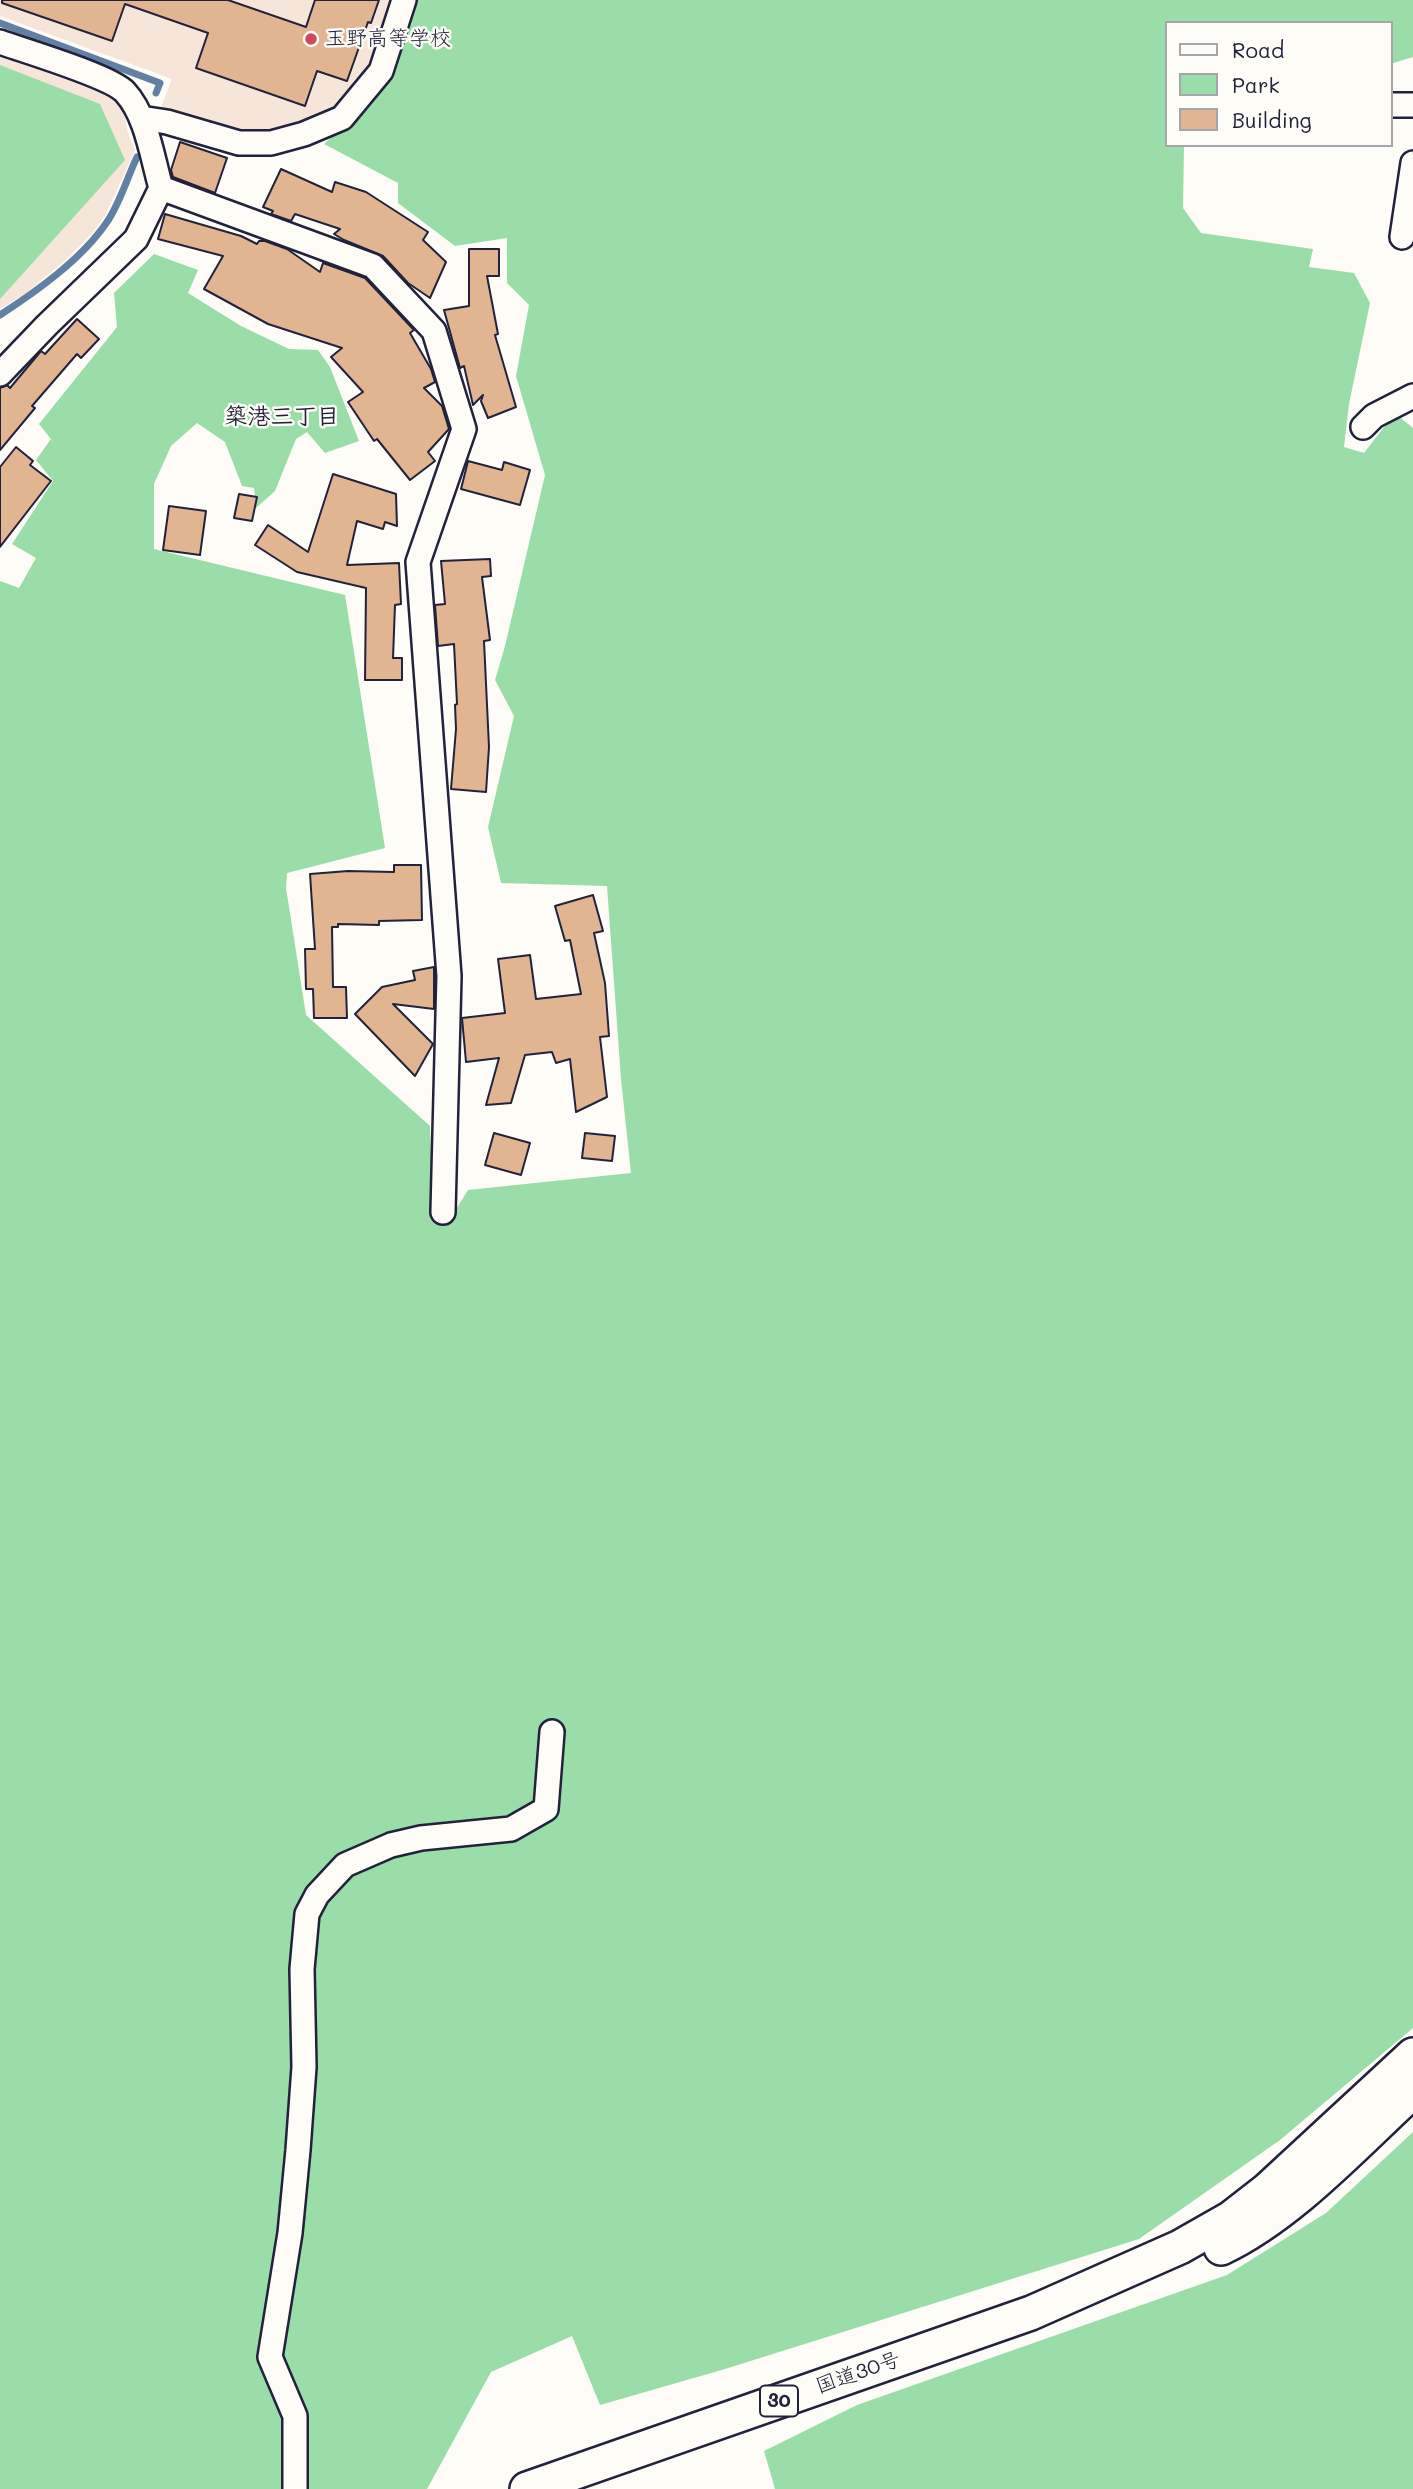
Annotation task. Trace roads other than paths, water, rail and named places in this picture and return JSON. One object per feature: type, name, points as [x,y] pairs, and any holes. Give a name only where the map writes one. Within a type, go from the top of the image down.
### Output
[{"type":"highway","name":"国道30号","points":[[1031,2313],[1180,2247],[1231,2218],[1268,2190],[1413,2055]]},
{"type":"highway","name":"国道30号","points":[[527,2489],[1031,2313],[1125,2288],[1183,2266],[1234,2242],[1271,2218],[1308,2188],[1413,2091]]},
{"type":"street","points":[[141,118],[167,122],[239,143],[271,143],[304,134],[342,118],[381,71],[404,0]]},
{"type":"street","points":[[0,42],[106,80],[125,91],[141,118],[160,188],[136,239],[0,374]]},
{"type":"street","points":[[1392,105],[1413,105]]},
{"type":"street","points":[[1402,237],[1413,163]]},
{"type":"street","points":[[160,188],[373,266],[434,331],[464,429],[418,562],[449,976],[443,1212]]},
{"type":"street","points":[[1363,426],[1374,416],[1413,396]]},
{"type":"street","points":[[295,2489],[295,2416],[270,2357],[290,2233],[298,2150],[304,2067],[302,1969],[307,1914],[317,1895],[345,1866],[391,1845],[421,1838],[511,1829],[547,1809],[552,1732]]},
{"type":"waterway","points":[[0,23],[160,83],[156,93]]},
{"type":"waterway","points":[[0,315],[58,273],[97,236],[116,207],[137,157]]},
{"type":"place","name":"玉野高等学校","points":[[311,39]]},
{"type":"district","name":"築港三丁目","points":[[282,417]]}]
